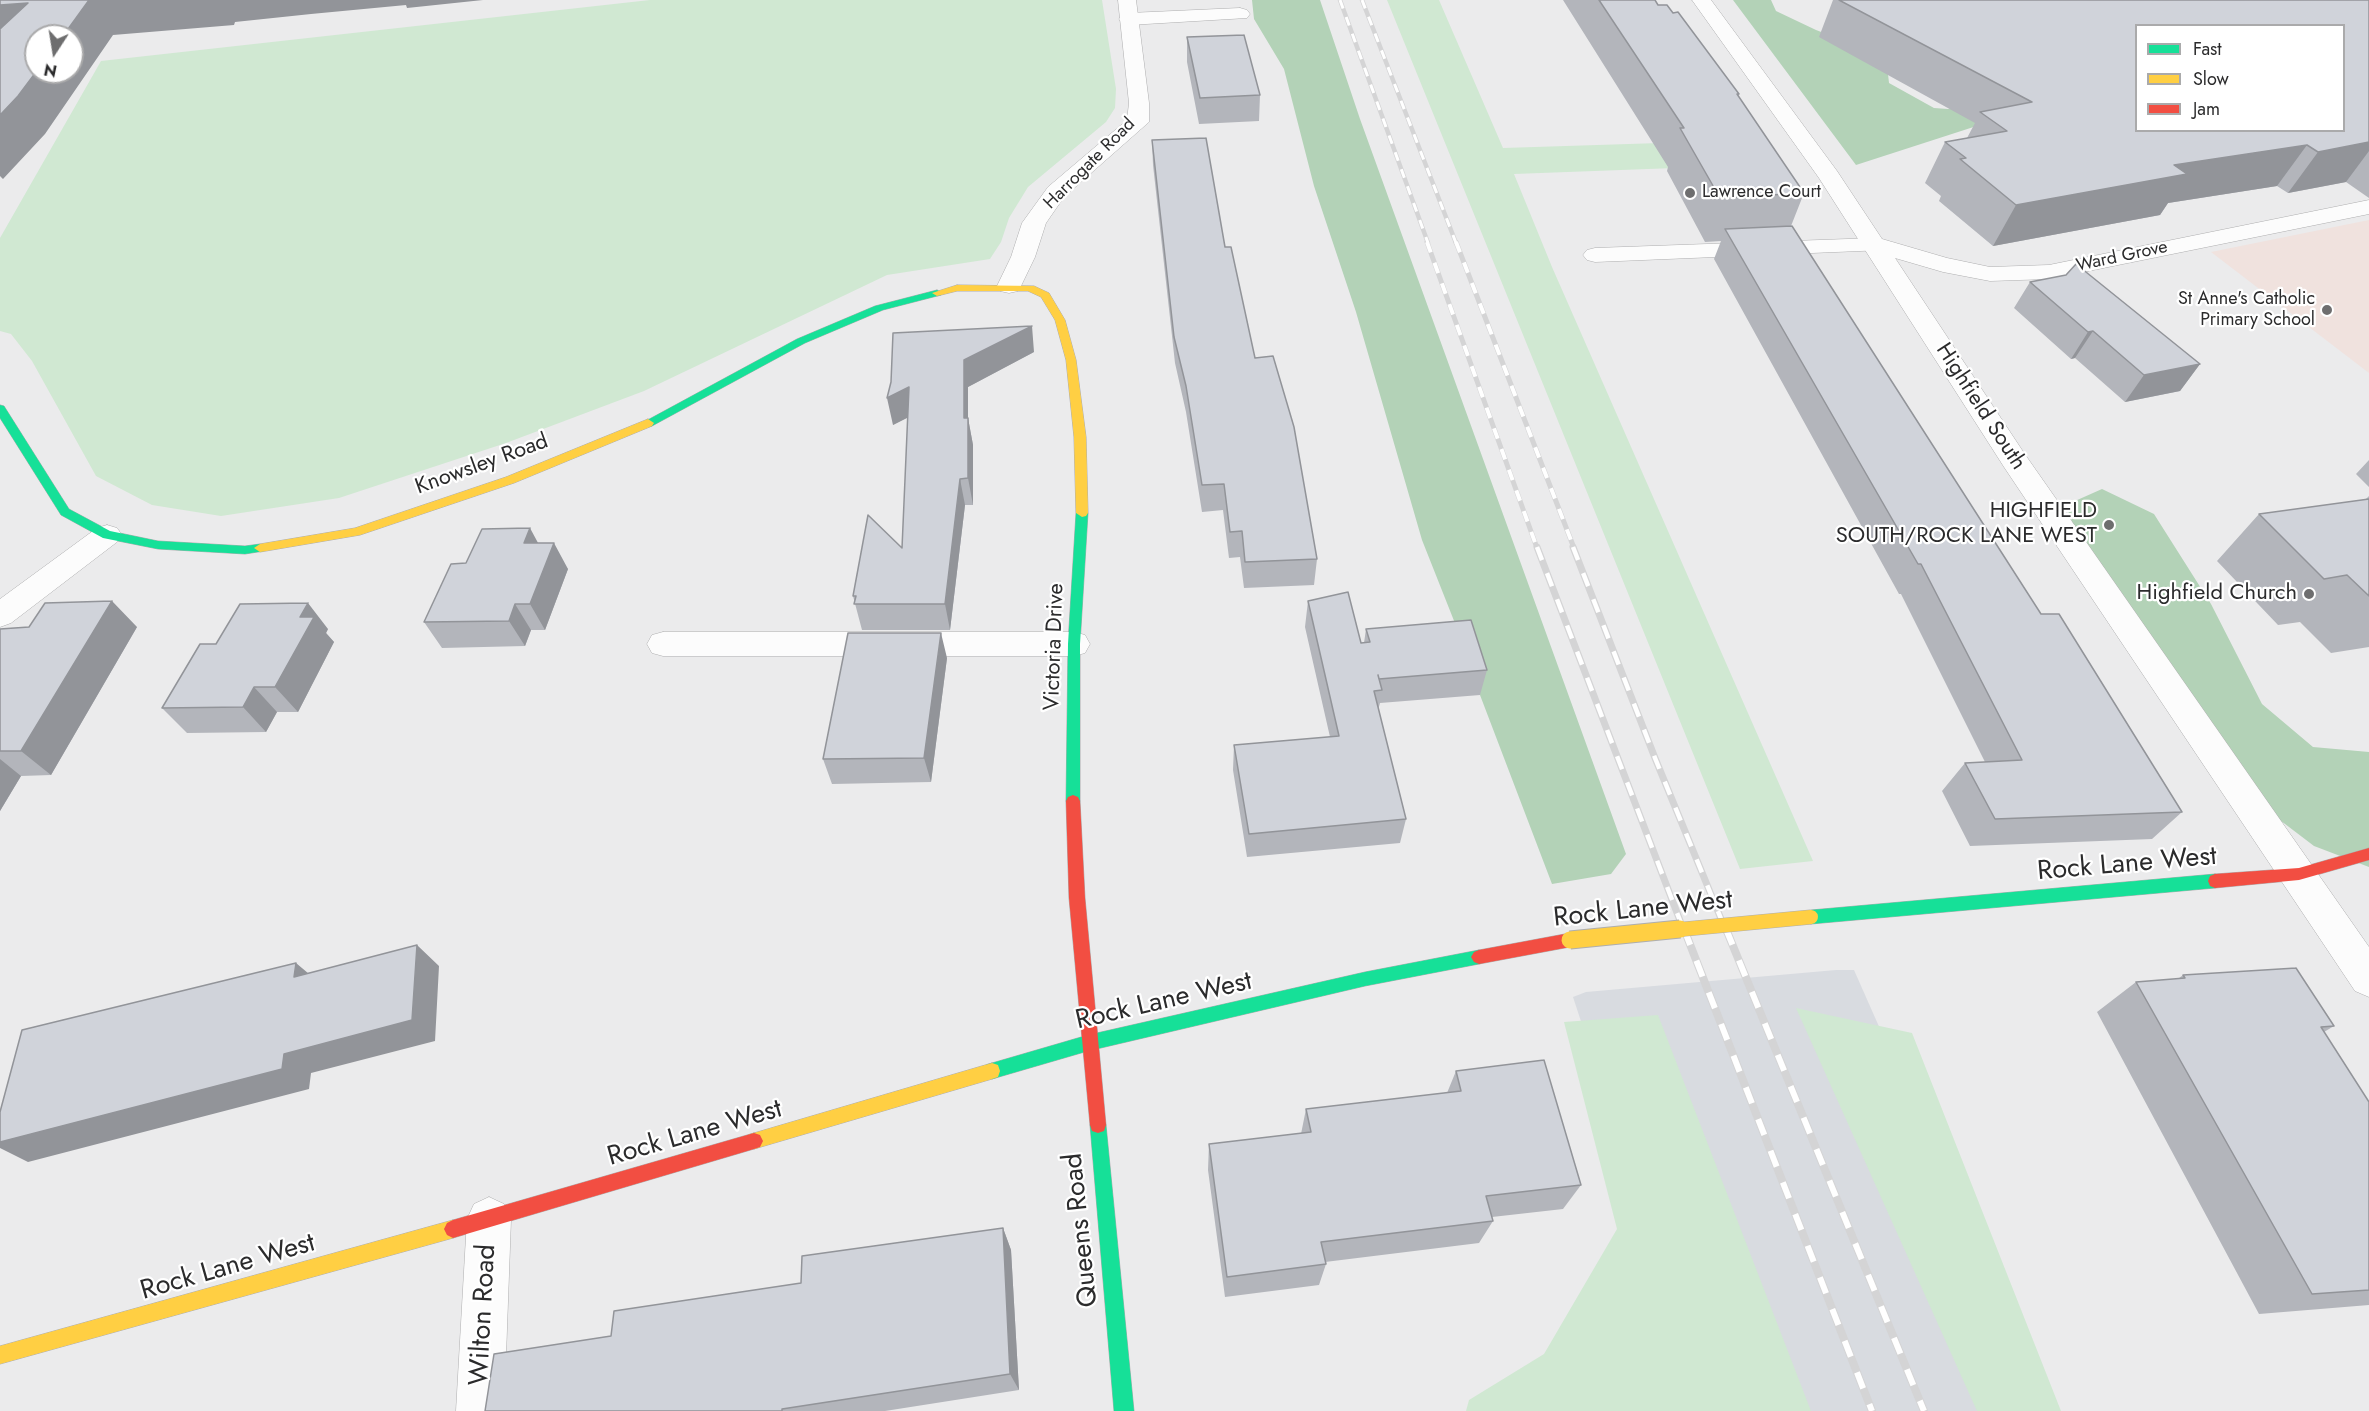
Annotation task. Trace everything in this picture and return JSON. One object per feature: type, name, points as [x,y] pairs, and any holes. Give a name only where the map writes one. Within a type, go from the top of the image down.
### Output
[{"type":"street","name":"Highfield South","points":[[1701,0],[1876,244],[2014,460],[2369,979]]},
{"type":"street","points":[[1128,9],[1240,14]]},
{"type":"street","name":"Harrogate Road","points":[[1010,286],[1023,257],[1034,223],[1056,192],[1138,122],[1139,103],[1128,9]]},
{"type":"street","name":"Ward Grove","points":[[1876,244],[1943,266],[1990,274],[2049,272],[2369,207]]},
{"type":"street","points":[[1595,255],[1876,244]]},
{"type":"street","name":"Knowsley Road","points":[[0,409],[65,512],[107,535],[158,545],[245,550],[356,532],[510,480],[644,425],[801,341],[879,308],[957,288],[1010,286]]},
{"type":"street","name":"Victoria Drive","points":[[1010,286],[1030,288],[1045,295],[1060,320],[1071,360],[1080,437],[1082,531],[1074,644],[1072,778],[1076,887],[1088,1043]]},
{"type":"street","points":[[0,615],[107,535]]},
{"type":"street","points":[[663,644],[1074,644]]},
{"type":"street","name":"Rock Lane West","points":[[0,1355],[489,1219],[1088,1043],[1365,979],[1570,940],[1812,916],[2299,874],[2369,854]]},
{"type":"street","name":"Queens Road","points":[[1088,1043],[1124,1411]]},
{"type":"street","name":"Wilton Road","points":[[480,1411],[489,1219]]},
{"type":"shaded area","name":"St Anne's Catholic Primary School","points":[[2369,220],[2369,373],[2211,252]]},
{"type":"shaded area","points":[[1854,970],[2049,1411],[1709,1411],[1573,997],[1586,992]]},
{"type":"green space","points":[[650,0],[1102,0],[1116,89],[1115,108],[1106,122],[1028,187],[1009,218],[1001,242],[990,259],[887,275],[644,391],[506,443],[339,498],[221,516],[152,505],[96,476],[32,361],[11,334],[0,331],[0,238],[101,61]]},
{"type":"green space","points":[[1252,0],[1320,0],[1360,119],[1626,854],[1611,874],[1552,884],[1480,695],[1464,646],[1422,540],[1356,312],[1314,186],[1284,69],[1254,19]]},
{"type":"green space","points":[[1387,0],[1439,0],[1503,148],[1660,143],[1675,168],[1514,174],[1552,267],[1813,861],[1740,869]]},
{"type":"green space","points":[[1733,0],[1771,0],[1776,11],[1858,46],[1888,74],[1889,83],[1934,108],[1948,109],[2135,65],[1989,122],[1856,165]]},
{"type":"green space","points":[[2102,489],[2154,514],[2211,604],[2262,704],[2313,747],[2369,752],[2369,867],[2314,846],[2243,792],[2087,562],[2066,505]]},
{"type":"green space","points":[[1796,1008],[1912,1033],[2061,1411],[1977,1411]]},
{"type":"green space","points":[[1658,1015],[1811,1411],[1466,1411],[1469,1400],[1544,1354],[1617,1229],[1564,1022]]},
{"type":"building","points":[[0,0],[89,0],[72,24],[24,24],[24,84],[27,84],[0,115],[0,29],[28,3],[0,5]]},
{"type":"building","points":[[1599,0],[1655,0],[1658,5],[1667,5],[1673,13],[1678,12],[1739,94],[1737,94],[1804,193],[1720,198],[1680,128],[1684,128]]},
{"type":"building","points":[[1839,0],[2369,0],[2369,142],[2318,152],[2307,145],[2174,165],[2187,174],[2016,205],[1960,159],[1966,158],[1945,142],[2007,131],[1980,112],[2032,102]]},
{"type":"building","points":[[1244,35],[1260,95],[1200,98],[1187,37]]},
{"type":"building","points":[[1206,138],[1225,247],[1231,247],[1255,358],[1273,356],[1294,427],[1317,559],[1245,562],[1242,531],[1230,532],[1224,484],[1202,485],[1186,386],[1174,337],[1152,140]]},
{"type":"building","points":[[1792,226],[2041,614],[2059,614],[2182,812],[1995,819],[1965,763],[2022,760],[1921,564],[1918,564],[1725,229]]},
{"type":"building","points":[[2076,264],[2200,364],[2144,375],[2093,331],[2088,332],[2030,282],[2066,275]]},
{"type":"building","points":[[1032,326],[964,360],[964,418],[968,418],[968,478],[960,479],[945,604],[854,604],[856,596],[853,596],[868,515],[902,548],[909,387],[887,398],[891,382],[893,333]]},
{"type":"building","points":[[2369,499],[2369,596],[2347,575],[2324,579],[2259,514]]},
{"type":"building","points":[[530,528],[524,543],[554,543],[530,604],[515,604],[509,621],[424,622],[451,564],[466,563],[482,529]]},
{"type":"building","points":[[1348,592],[1361,643],[1370,642],[1366,629],[1471,620],[1487,670],[1379,679],[1382,690],[1374,691],[1406,819],[1249,834],[1234,745],[1339,736],[1308,601]]},
{"type":"building","points":[[112,601],[21,751],[0,751],[0,629],[29,627],[45,603]]},
{"type":"building","points":[[308,603],[300,617],[314,617],[275,687],[254,687],[243,707],[162,708],[200,644],[216,644],[240,604]]},
{"type":"building","points":[[848,633],[941,633],[924,758],[823,759]]},
{"type":"building","points":[[417,945],[412,1020],[284,1054],[282,1069],[0,1142],[0,1112],[22,1030],[296,963],[294,977]]},
{"type":"building","points":[[2296,968],[2334,1026],[2321,1027],[2369,1102],[2369,1290],[2312,1294],[2136,982],[2185,978],[2183,975]]},
{"type":"building","points":[[1544,1060],[1581,1185],[1486,1196],[1493,1221],[1321,1242],[1326,1264],[1227,1277],[1209,1144],[1311,1132],[1306,1109],[1461,1091],[1456,1071]]},
{"type":"building","points":[[1003,1228],[1010,1374],[782,1409],[782,1411],[485,1411],[494,1354],[611,1336],[614,1311],[801,1283],[802,1256]]},
{"type":"railway","points":[[1340,0],[1428,243]]},
{"type":"railway","points":[[1362,0],[1456,243]]},
{"type":"railway","points":[[1427,242],[1537,548]]},
{"type":"railway","points":[[1456,242],[1574,548]]},
{"type":"railway","points":[[1537,547],[1684,931]]},
{"type":"railway","points":[[1573,547],[1655,758],[1726,931]]},
{"type":"railway","points":[[1684,929],[1872,1411]]},
{"type":"railway","points":[[1726,929],[1924,1411]]},
{"type":"traffic: fast","points":[[648,423],[801,341],[879,308],[937,293]]},
{"type":"traffic: fast","points":[[0,409],[65,512],[107,535],[158,545],[245,550],[260,548]]},
{"type":"traffic: fast","points":[[1073,801],[1074,644],[1082,513]]},
{"type":"traffic: fast","points":[[1811,917],[2215,881]]},
{"type":"traffic: fast","points":[[992,1071],[1088,1043],[1365,979],[1479,957]]},
{"type":"traffic: fast","points":[[1098,1125],[1124,1411]]},
{"type":"traffic: slow","points":[[937,293],[957,288],[1030,288],[1045,295],[1060,320],[1071,360],[1080,437],[1082,513]]},
{"type":"traffic: slow","points":[[260,548],[356,532],[510,480],[648,423]]},
{"type":"traffic: slow","points":[[1570,940],[1811,917]]},
{"type":"traffic: slow","points":[[754,1141],[992,1071]]},
{"type":"traffic: slow","points":[[0,1355],[453,1229]]},
{"type":"traffic: jam","points":[[1073,801],[1077,898],[1098,1125]]},
{"type":"traffic: jam","points":[[2215,881],[2299,874],[2369,854]]},
{"type":"traffic: jam","points":[[1479,957],[1570,940]]},
{"type":"traffic: jam","points":[[453,1229],[754,1141]]},
{"type":"place","name":"Lawrence Court","points":[[1690,193]]},
{"type":"place","name":"St Anne's Catholic Primary School","points":[[2327,310]]},
{"type":"place","name":"HIGHFIELD SOUTH/ROCK LANE WEST","points":[[2109,525]]},
{"type":"place","name":"Highfield Church","points":[[2309,594]]}]
